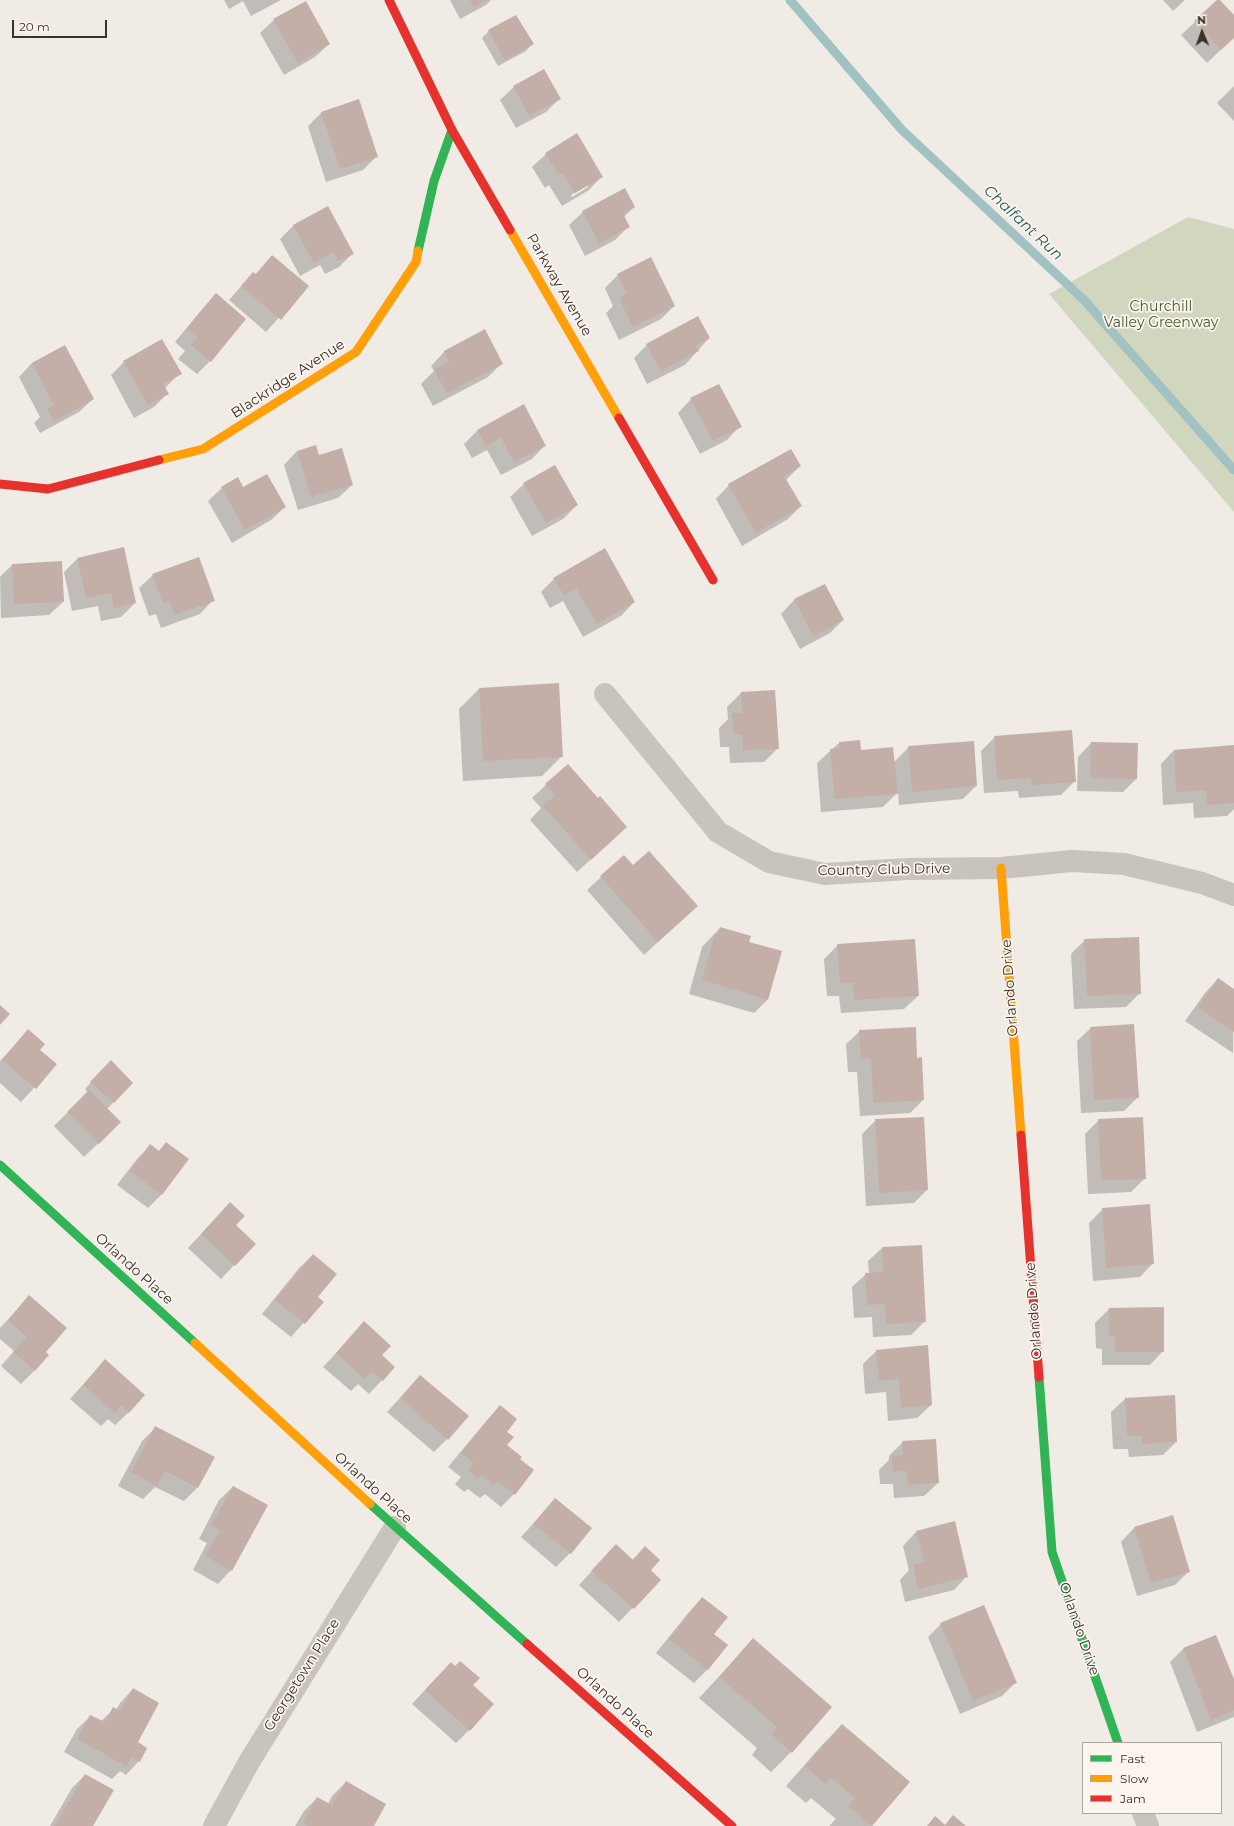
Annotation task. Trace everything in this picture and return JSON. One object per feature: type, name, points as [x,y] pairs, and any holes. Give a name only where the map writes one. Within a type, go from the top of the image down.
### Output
[{"type":"street","name":"Parkway Avenue","points":[[389,0],[452,130],[713,580]]},
{"type":"street","name":"Blackridge Avenue","points":[[0,484],[48,489],[203,449],[356,352],[416,262],[434,181],[452,130]]},
{"type":"street","name":"Country Club Drive","points":[[605,694],[718,832],[768,862],[825,874],[908,869],[1001,868],[1072,861],[1124,864],[1202,883],[1234,895]]},
{"type":"street","name":"Orlando Drive","points":[[1001,868],[1052,1552],[1118,1742]]},
{"type":"street","name":"Orlando Place","points":[[0,1165],[395,1527],[732,1826]]},
{"type":"street","name":"Georgetown Place","points":[[214,1826],[249,1762],[395,1527]]},
{"type":"street","points":[[1143,1814],[1148,1826]]},
{"type":"green space","name":"Churchill Valley Greenway","points":[[1188,217],[1234,229],[1234,512],[1049,294]]},
{"type":"building","points":[[470,0],[486,0],[474,7]]},
{"type":"building","points":[[1217,0],[1220,0],[1234,15],[1234,38],[1221,50],[1194,21]]},
{"type":"building","points":[[306,1],[330,44],[298,63],[273,19]]},
{"type":"building","points":[[516,15],[534,44],[505,60],[488,30]]},
{"type":"building","points":[[544,69],[561,99],[529,116],[513,86]]},
{"type":"building","points":[[359,99],[378,157],[340,169],[321,112]]},
{"type":"building","points":[[577,133],[603,177],[575,193],[563,173],[559,175],[545,153]]},
{"type":"building","points":[[625,188],[635,207],[623,214],[630,227],[599,243],[582,211]]},
{"type":"building","points":[[328,206],[354,254],[338,261],[333,252],[314,263],[293,225]]},
{"type":"building","points":[[272,255],[309,286],[281,320],[241,286],[253,272],[256,274]]},
{"type":"building","points":[[651,257],[675,306],[633,327],[619,298],[627,294],[617,274]]},
{"type":"building","points":[[216,293],[246,319],[211,362],[191,345],[198,337],[187,328]]},
{"type":"building","points":[[698,316],[710,338],[696,346],[699,351],[661,371],[646,344]]},
{"type":"building","points":[[485,329],[503,364],[447,393],[434,370],[449,362],[444,351]]},
{"type":"building","points":[[162,339],[182,374],[163,384],[169,394],[148,405],[123,361]]},
{"type":"building","points":[[65,345],[94,399],[54,421],[47,409],[54,405],[32,363]]},
{"type":"building","points":[[719,384],[742,427],[713,441],[690,398]]},
{"type":"building","points":[[524,404],[546,446],[514,462],[501,438],[486,446],[477,430]]},
{"type":"building","points":[[316,445],[319,455],[342,448],[353,485],[311,497],[297,451]]},
{"type":"building","points":[[791,449],[801,466],[784,476],[802,506],[756,533],[728,484]]},
{"type":"building","points":[[555,465],[578,505],[546,523],[523,483]]},
{"type":"building","points":[[267,474],[286,507],[245,530],[221,487],[238,477],[243,487]]},
{"type":"building","points":[[124,547],[136,603],[114,608],[111,593],[86,598],[77,558]]},
{"type":"building","points":[[605,548],[635,602],[597,624],[576,588],[564,595],[553,578]]},
{"type":"building","points":[[199,557],[215,601],[174,615],[169,601],[163,603],[152,574]]},
{"type":"building","points":[[62,561],[64,602],[14,604],[12,564]]},
{"type":"building","points":[[825,584],[844,620],[813,636],[794,599]]},
{"type":"building","points":[[559,683],[563,757],[483,761],[479,688]]},
{"type":"building","points":[[775,690],[779,749],[743,750],[742,734],[734,734],[732,713],[742,713],[741,692]]},
{"type":"building","points":[[1072,730],[1076,782],[1032,785],[1031,778],[997,780],[994,736]]},
{"type":"building","points":[[860,740],[861,750],[893,747],[898,794],[835,799],[830,749],[840,748],[839,742]]},
{"type":"building","points":[[974,741],[977,786],[912,792],[908,746]]},
{"type":"building","points":[[1091,742],[1138,743],[1137,779],[1090,778]]},
{"type":"building","points":[[1234,745],[1234,803],[1207,805],[1206,790],[1176,792],[1174,750]]},
{"type":"building","points":[[568,764],[598,798],[600,796],[627,827],[591,860],[543,806],[555,795],[545,784]]},
{"type":"building","points":[[649,851],[698,906],[658,942],[600,876],[624,855],[633,865]]},
{"type":"building","points":[[720,927],[751,936],[749,942],[782,951],[768,1000],[702,980],[715,933],[718,934]]},
{"type":"building","points":[[1139,937],[1141,994],[1087,996],[1084,939]]},
{"type":"building","points":[[915,939],[919,996],[854,1000],[853,983],[840,983],[837,944]]},
{"type":"building","points":[[1218,978],[1234,989],[1234,1032],[1198,1007]]},
{"type":"building","points":[[0,1005],[10,1014],[0,1025]]},
{"type":"building","points":[[1134,1024],[1139,1098],[1094,1100],[1090,1027]]},
{"type":"building","points":[[916,1027],[917,1058],[922,1057],[924,1100],[873,1103],[871,1059],[861,1059],[859,1030]]},
{"type":"building","points":[[28,1029],[45,1044],[40,1050],[57,1064],[36,1089],[2,1060]]},
{"type":"building","points":[[111,1060],[133,1083],[114,1103],[90,1082]]},
{"type":"building","points":[[89,1090],[121,1122],[99,1144],[67,1112]]},
{"type":"building","points":[[924,1117],[928,1190],[879,1193],[875,1119]]},
{"type":"building","points":[[1143,1117],[1146,1179],[1101,1180],[1098,1119]]},
{"type":"building","points":[[166,1142],[189,1159],[162,1195],[130,1171],[150,1144],[159,1151]]},
{"type":"building","points":[[230,1202],[245,1216],[236,1225],[256,1244],[235,1266],[201,1234]]},
{"type":"building","points":[[1150,1204],[1154,1264],[1106,1268],[1102,1208]]},
{"type":"building","points":[[922,1245],[926,1322],[886,1324],[885,1304],[867,1305],[865,1273],[883,1272],[882,1247]]},
{"type":"building","points":[[313,1254],[337,1274],[318,1297],[324,1302],[305,1324],[275,1300]]},
{"type":"building","points":[[29,1295],[67,1328],[46,1352],[49,1355],[35,1371],[13,1352],[27,1337],[8,1320]]},
{"type":"building","points":[[1164,1307],[1164,1352],[1115,1352],[1115,1336],[1109,1335],[1109,1308]]},
{"type":"building","points":[[364,1321],[391,1346],[382,1355],[395,1367],[383,1381],[372,1371],[365,1379],[336,1353]]},
{"type":"building","points":[[928,1345],[932,1405],[901,1408],[899,1379],[879,1381],[876,1350]]},
{"type":"building","points":[[105,1359],[145,1395],[129,1413],[121,1405],[115,1413],[83,1385]]},
{"type":"building","points":[[420,1375],[469,1416],[448,1440],[400,1398]]},
{"type":"building","points":[[1175,1395],[1177,1442],[1142,1444],[1141,1436],[1127,1436],[1125,1398]]},
{"type":"building","points":[[500,1405],[517,1419],[507,1432],[514,1437],[507,1445],[522,1457],[520,1459],[534,1470],[515,1495],[498,1481],[494,1485],[481,1475],[478,1479],[468,1470],[474,1463],[461,1453]]},
{"type":"building","points":[[155,1426],[215,1457],[198,1488],[165,1471],[157,1486],[131,1472]]},
{"type":"building","points":[[936,1439],[939,1483],[908,1485],[907,1471],[893,1471],[892,1456],[903,1455],[902,1441]]},
{"type":"building","points":[[233,1486],[268,1505],[232,1571],[205,1556],[220,1530],[211,1525]]},
{"type":"building","points":[[555,1498],[592,1528],[571,1554],[533,1524]]},
{"type":"building","points":[[1173,1515],[1190,1572],[1151,1583],[1134,1527]]},
{"type":"building","points":[[955,1521],[968,1577],[918,1589],[913,1565],[924,1562],[916,1531]]},
{"type":"building","points":[[616,1544],[633,1560],[645,1546],[660,1560],[651,1570],[661,1580],[634,1609],[591,1571]]},
{"type":"building","points":[[702,1597],[728,1617],[714,1634],[728,1645],[708,1670],[669,1639]]},
{"type":"building","points":[[984,1605],[1017,1683],[973,1701],[940,1623]]},
{"type":"building","points":[[1216,1635],[1234,1679],[1234,1710],[1211,1720],[1183,1648]]},
{"type":"building","points":[[753,1638],[832,1707],[792,1753],[771,1734],[777,1727],[719,1677]]},
{"type":"building","points":[[460,1661],[480,1678],[473,1685],[494,1704],[470,1731],[425,1690],[451,1662],[455,1666]]},
{"type":"building","points":[[133,1688],[159,1703],[138,1742],[147,1748],[140,1762],[132,1757],[126,1766],[77,1739],[90,1715],[105,1722],[113,1707],[120,1711]]},
{"type":"building","points":[[842,1724],[910,1782],[872,1826],[848,1806],[855,1798],[831,1778],[826,1784],[805,1766]]},
{"type":"building","points":[[85,1774],[114,1790],[93,1826],[55,1826]]},
{"type":"building","points":[[346,1781],[386,1804],[374,1826],[307,1826],[303,1822],[317,1797],[332,1805]]},
{"type":"building","points":[[953,1815],[966,1826],[927,1826],[935,1816],[945,1825]]},
{"type":"waterway","name":"Chalfant Run","points":[[790,0],[902,130],[1084,300],[1234,470]]},
{"type":"traffic: fast","points":[[418,251],[434,181],[452,130]]},
{"type":"traffic: fast","points":[[0,1165],[195,1343]]},
{"type":"traffic: fast","points":[[1039,1377],[1052,1552],[1118,1742]]},
{"type":"traffic: fast","points":[[370,1504],[527,1644]]},
{"type":"traffic: slow","points":[[510,230],[619,418]]},
{"type":"traffic: slow","points":[[159,460],[203,449],[356,352],[416,262],[418,251]]},
{"type":"traffic: slow","points":[[1001,868],[1021,1135]]},
{"type":"traffic: slow","points":[[195,1343],[370,1504]]},
{"type":"traffic: jam","points":[[389,0],[452,130],[510,230]]},
{"type":"traffic: jam","points":[[619,418],[713,580]]},
{"type":"traffic: jam","points":[[0,484],[48,489],[159,460]]},
{"type":"traffic: jam","points":[[1021,1135],[1039,1377]]},
{"type":"traffic: jam","points":[[527,1644],[732,1826]]}]
